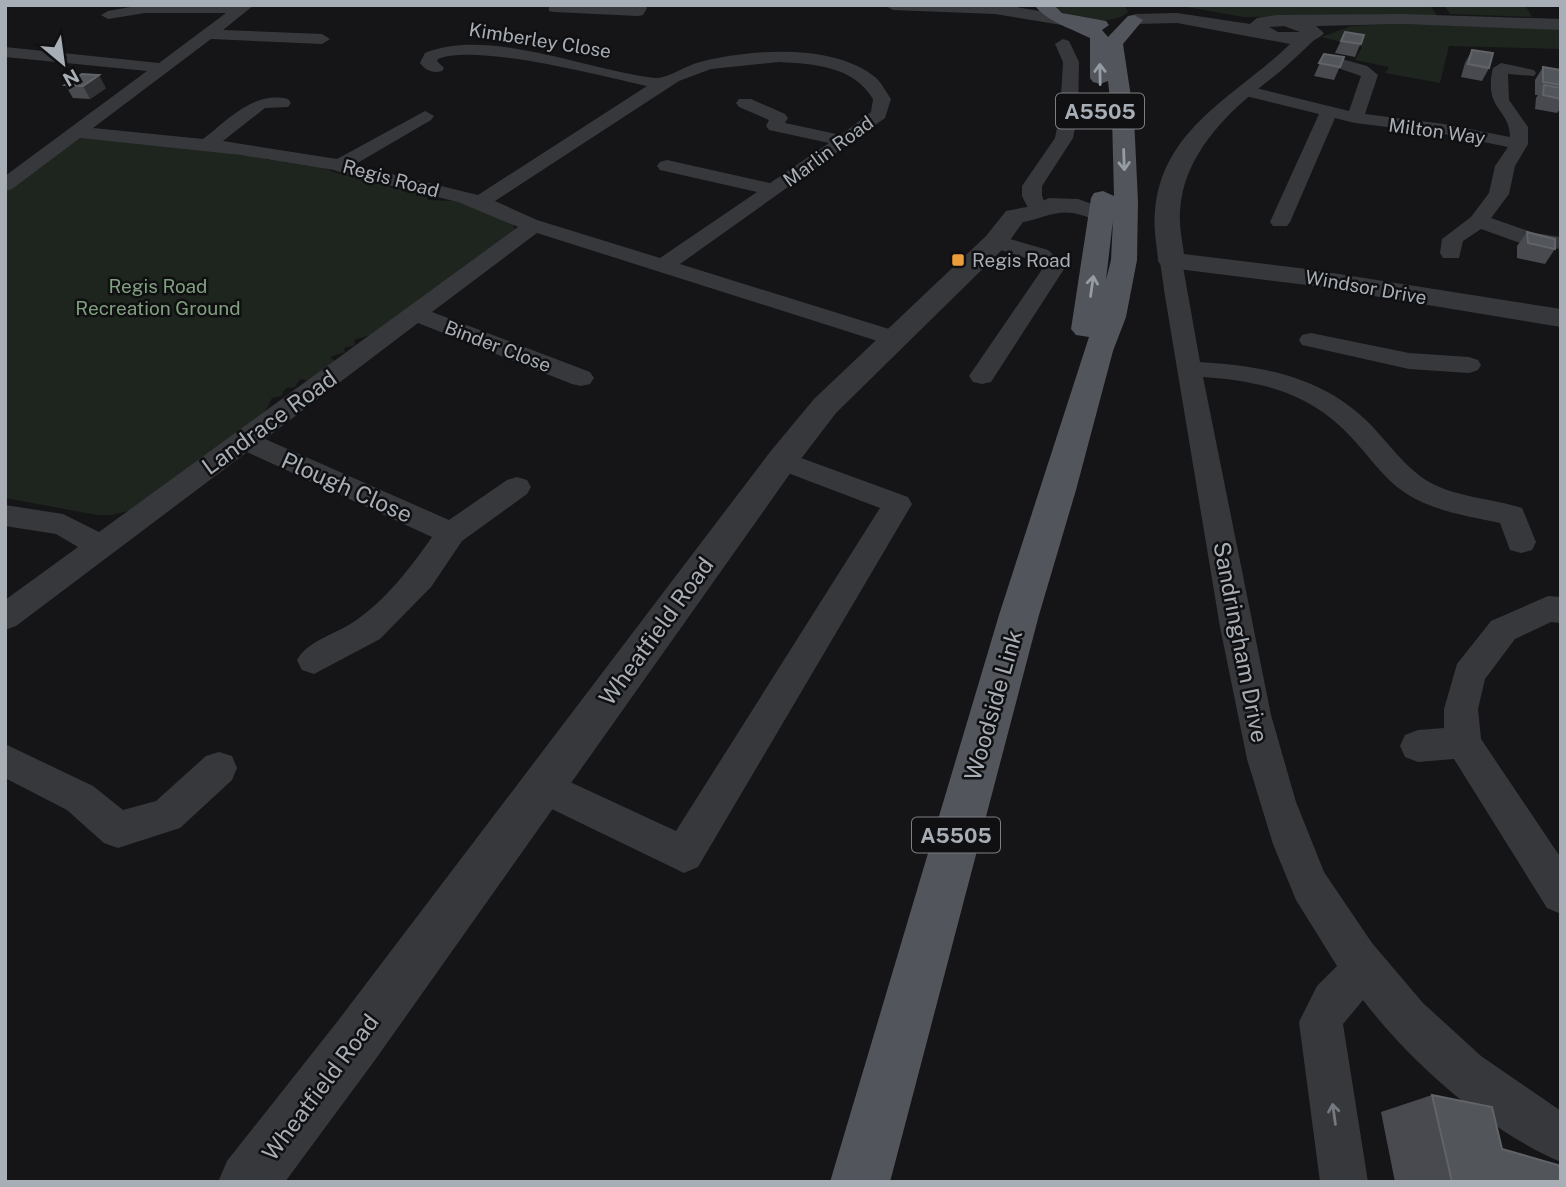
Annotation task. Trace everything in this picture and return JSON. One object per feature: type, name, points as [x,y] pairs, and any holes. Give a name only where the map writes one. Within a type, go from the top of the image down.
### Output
[{"type":"main road","points":[[1043,5],[1048,12],[1070,21],[1113,25],[1139,13]]},
{"type":"main road","name":"Woodside Link","points":[[1114,217],[1123,117],[1113,43],[1139,13]]},
{"type":"main road","name":"A5505","points":[[1070,21],[1099,36],[1100,109]]},
{"type":"main road","name":"Woodside Link","points":[[860,1182],[927,936],[1098,351],[1112,317],[1124,260],[1103,180]]},
{"type":"street","points":[[556,5],[554,8],[601,8],[638,12],[640,8]]},
{"type":"street","points":[[893,5],[995,9],[1070,21]]},
{"type":"street","points":[[995,9],[1019,5]]},
{"type":"street","points":[[108,15],[145,9],[244,7]]},
{"type":"street","points":[[5,184],[244,7]]},
{"type":"street","points":[[1139,13],[1264,29],[1283,38],[1308,36],[1329,28],[1402,19]]},
{"type":"street","points":[[1264,29],[1289,21],[1402,19],[1561,25]]},
{"type":"street","points":[[1289,21],[1304,26],[1311,32],[1308,36]]},
{"type":"street","points":[[1264,29],[1271,46],[1268,71]]},
{"type":"street","points":[[207,34],[322,38]]},
{"type":"street","name":"Sandringham Drive","points":[[1308,36],[1297,49],[1244,90],[1200,130],[1175,179],[1167,211],[1171,261],[1245,679],[1263,756],[1289,837],[1311,888],[1364,969],[1421,1032],[1472,1080],[1531,1122],[1561,1138]]},
{"type":"street","points":[[1063,44],[1071,62],[1069,113],[1064,138],[1032,186],[1032,196],[1039,212],[1083,221],[1114,217]]},
{"type":"street","name":"Kimberley Close","points":[[436,68],[428,63],[430,56],[448,49],[467,48],[560,62],[661,84]]},
{"type":"street","points":[[5,52],[161,68]]},
{"type":"street","points":[[5,63],[23,54]]},
{"type":"street","name":"Marlin Road","points":[[481,202],[685,71],[739,59],[802,58],[838,65],[864,76],[877,89],[882,99],[879,114],[666,264]]},
{"type":"street","name":"Milton Way","points":[[1338,63],[1361,69],[1370,75],[1355,118]]},
{"type":"street","name":"Milton Way","points":[[1451,253],[1453,239],[1478,220],[1499,194],[1505,166],[1519,144],[1519,127],[1500,100],[1498,82],[1501,68],[1528,73]]},
{"type":"street","name":"Milton Way","points":[[1244,90],[1328,113],[1444,129],[1519,144]]},
{"type":"street","points":[[209,143],[261,103],[282,103]]},
{"type":"street","points":[[746,103],[779,118],[767,130],[844,141]]},
{"type":"street","points":[[1280,222],[1328,113]]},
{"type":"street","points":[[340,164],[425,117]]},
{"type":"street","name":"Regis Road","points":[[74,132],[209,143],[340,164],[350,171],[372,173],[481,202],[524,220],[532,227],[666,264],[896,339]]},
{"type":"street","points":[[667,166],[774,190]]},
{"type":"street","name":"Wheatfield Road","points":[[248,1182],[356,1041],[782,460],[825,407],[996,241],[1009,221],[1015,216],[1039,212]]},
{"type":"street","points":[[1478,220],[1531,239],[1561,243]]},
{"type":"street","name":"Landrace Road","points":[[5,617],[532,227]]},
{"type":"street","points":[[982,376],[1055,266],[1040,255],[996,241]]},
{"type":"street","name":"Windsor Drive","points":[[1171,261],[1307,276],[1561,318]]},
{"type":"street","name":"Binder Close","points":[[415,314],[581,378]]},
{"type":"street","points":[[1293,382],[1307,329],[1378,357],[1442,366],[1469,365]]},
{"type":"street","points":[[1191,369],[1246,372],[1293,382],[1329,400],[1343,411],[1404,479],[1435,497],[1512,515],[1521,542]]},
{"type":"street","name":"Plough Close","points":[[244,440],[451,533]]},
{"type":"street","points":[[542,786],[684,854],[898,504],[782,460]]},
{"type":"street","points":[[314,660],[368,630],[420,579],[451,533],[517,487]]},
{"type":"street","points":[[5,515],[63,525],[100,546]]},
{"type":"street","points":[[1561,610],[1548,609],[1503,630],[1469,674],[1461,709],[1463,743],[1561,894]]},
{"type":"street","points":[[1418,746],[1463,743]]},
{"type":"street","points":[[5,760],[80,798],[118,830],[167,815],[219,768]]},
{"type":"street","points":[[1344,1182],[1321,1022],[1332,1001],[1364,969]]},
{"type":"green space","points":[[1055,5],[1124,5],[1128,12],[1112,19],[1090,20],[1068,15]]},
{"type":"green space","points":[[1175,5],[1430,5],[1437,16],[1244,17]]},
{"type":"green space","points":[[1444,5],[1525,5],[1532,17],[1450,14]]},
{"type":"green space","points":[[1398,24],[1561,29],[1561,49],[1449,46],[1440,83],[1385,73],[1389,67],[1355,60],[1362,47],[1321,37],[1352,26]]},
{"type":"green space","name":"Regis Road Recreation Ground","points":[[89,137],[232,150],[236,155],[243,153],[246,156],[263,156],[267,160],[283,159],[286,163],[293,161],[305,166],[316,164],[347,176],[381,179],[378,184],[389,184],[389,187],[407,190],[407,193],[417,193],[416,196],[426,196],[428,200],[456,201],[512,223],[517,233],[374,334],[354,340],[355,345],[330,357],[337,363],[313,381],[300,379],[295,387],[286,388],[281,396],[272,398],[261,419],[131,510],[112,515],[97,515],[5,498],[5,189],[70,140]]},
{"type":"building","points":[[1345,32],[1364,35],[1361,44],[1341,41]]},
{"type":"building","points":[[1472,50],[1493,53],[1489,68],[1468,64]]},
{"type":"building","points":[[1324,54],[1344,57],[1340,67],[1319,63]]},
{"type":"building","points":[[1543,67],[1561,70],[1561,85],[1543,82]]},
{"type":"building","points":[[82,74],[99,75],[83,86],[65,85]]},
{"type":"building","points":[[1544,85],[1561,88],[1561,99],[1543,95]]},
{"type":"building","points":[[1527,232],[1555,239],[1555,249],[1528,243]]},
{"type":"building","points":[[1432,1095],[1492,1107],[1502,1149],[1558,1165],[1561,1182],[1452,1182]]},
{"type":"place","name":"Regis Road","points":[[958,260]]}]
